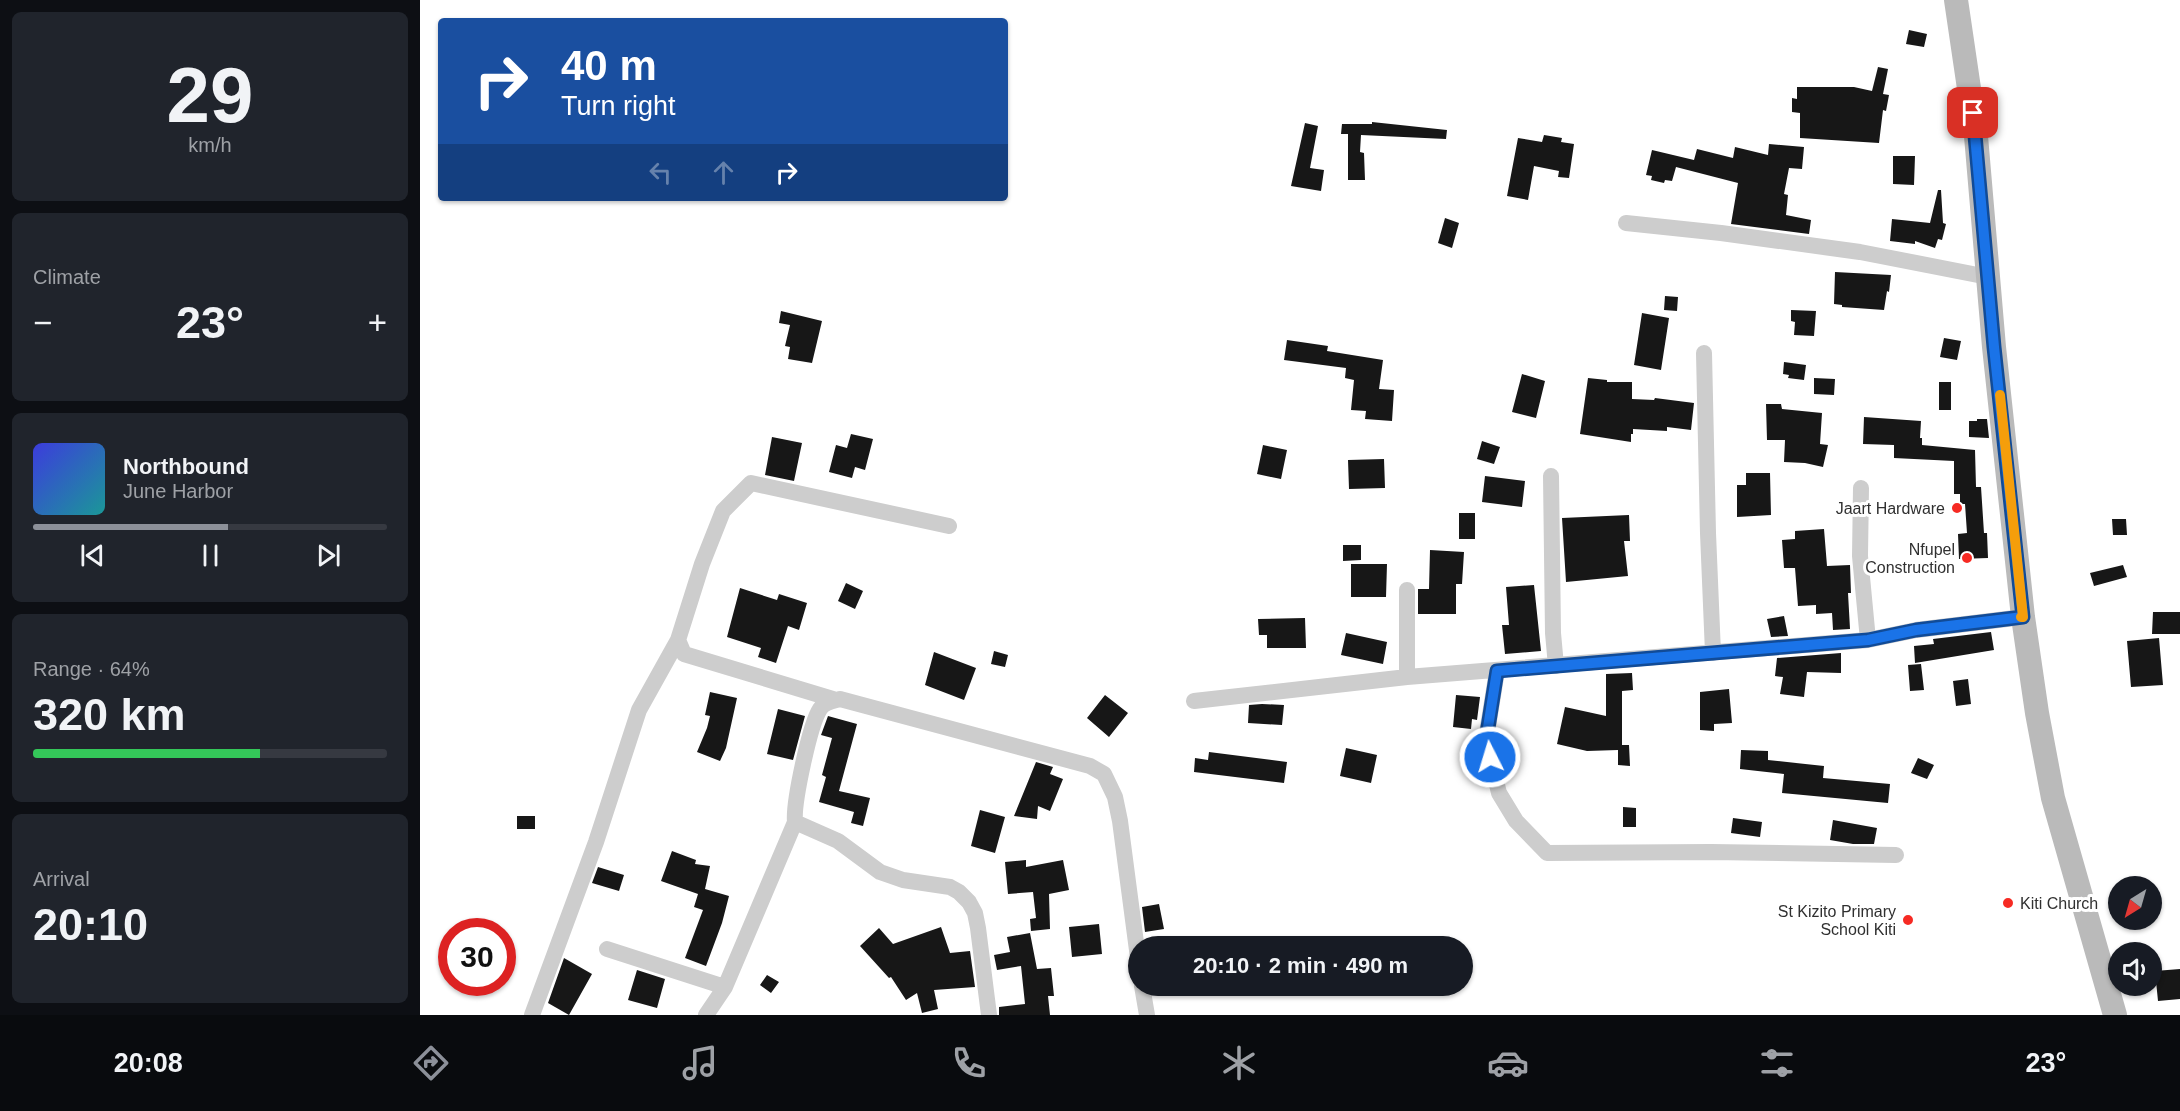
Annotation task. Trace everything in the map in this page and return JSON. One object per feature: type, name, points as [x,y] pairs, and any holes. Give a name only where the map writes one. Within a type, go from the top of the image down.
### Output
[{"type":"street","points":[[1956,0],[1976,136],[2023,617],[2053,798],[2115,1015]]},
{"type":"street","points":[[1626,222],[1721,232],[1860,252],[1988,277]]},
{"type":"street","points":[[1704,353],[1707,533],[1713,653]]},
{"type":"street","points":[[1551,476],[1553,633],[1556,666]]},
{"type":"street","points":[[532,1015],[596,842],[639,710],[678,640],[702,564],[723,511],[751,483],[949,526]]},
{"type":"street","points":[[1861,488],[1860,556],[1868,640]]},
{"type":"street","points":[[1407,591],[1407,677]]},
{"type":"street","points":[[1194,701],[1407,677],[1868,640],[1916,630],[2023,617]]},
{"type":"street","points":[[678,640],[684,654],[836,700]]},
{"type":"street","points":[[1497,671],[1486,740],[1498,793],[1516,821],[1547,853],[1711,852],[1896,855]]},
{"type":"street","points":[[706,1015],[725,987],[795,822],[795,803],[813,726],[820,708],[828,702],[840,699],[1090,766],[1104,774],[1115,797],[1120,820],[1135,936]]},
{"type":"street","points":[[795,822],[838,841],[880,872],[903,880],[950,887],[959,892],[969,902],[975,913],[989,1015]]},
{"type":"street","points":[[607,949],[725,987]]},
{"type":"street","points":[[1144,996],[1147,1015]]},
{"type":"building","points":[[1909,30],[1927,34],[1924,47],[1906,44]]},
{"type":"building","points":[[1878,67],[1888,69],[1883,94],[1889,95],[1886,111],[1883,110],[1879,143],[1800,138],[1800,113],[1792,112],[1792,98],[1797,99],[1797,87],[1854,87],[1872,91]]},
{"type":"building","points":[[1372,122],[1447,130],[1446,139],[1361,135],[1360,152],[1364,153],[1365,180],[1348,180],[1348,134],[1341,134],[1342,124],[1372,124]]},
{"type":"building","points":[[1305,123],[1318,126],[1310,168],[1324,170],[1321,191],[1291,186]]},
{"type":"building","points":[[1544,135],[1562,138],[1561,142],[1574,144],[1569,178],[1558,177],[1559,171],[1534,166],[1528,200],[1507,196],[1518,138],[1542,142]]},
{"type":"building","points":[[1769,144],[1804,147],[1802,169],[1789,168],[1784,194],[1788,195],[1786,215],[1811,220],[1809,234],[1731,224],[1738,183],[1676,167],[1672,181],[1665,180],[1664,183],[1651,180],[1652,176],[1646,175],[1652,150],[1694,160],[1697,149],[1733,158],[1735,147],[1768,155]]},
{"type":"building","points":[[1893,156],[1915,156],[1914,185],[1893,184]]},
{"type":"building","points":[[1938,190],[1941,190],[1943,223],[1946,224],[1942,240],[1938,239],[1935,248],[1915,241],[1915,244],[1890,241],[1892,219],[1930,223]]},
{"type":"building","points":[[1445,218],[1459,223],[1452,248],[1438,243]]},
{"type":"building","points":[[1835,272],[1891,275],[1884,310],[1842,307],[1842,305],[1834,304]]},
{"type":"building","points":[[1665,296],[1678,297],[1677,311],[1664,310]]},
{"type":"building","points":[[1791,310],[1816,311],[1814,336],[1794,335],[1795,322],[1791,321]]},
{"type":"building","points":[[781,311],[822,321],[812,363],[788,359],[790,347],[785,346],[790,325],[779,323]]},
{"type":"building","points":[[1642,313],[1669,318],[1661,370],[1634,365]]},
{"type":"building","points":[[1944,338],[1961,341],[1957,360],[1940,357]]},
{"type":"building","points":[[1287,340],[1328,346],[1327,351],[1383,360],[1379,389],[1394,390],[1392,421],[1365,419],[1366,411],[1351,410],[1354,380],[1345,378],[1346,368],[1284,360]]},
{"type":"building","points":[[1784,362],[1806,365],[1804,380],[1788,378],[1789,375],[1783,374]]},
{"type":"building","points":[[1522,374],[1545,381],[1536,418],[1512,412]]},
{"type":"building","points":[[1588,378],[1607,380],[1607,382],[1632,382],[1632,399],[1654,400],[1655,398],[1694,403],[1691,430],[1667,427],[1667,431],[1633,429],[1631,442],[1580,434]]},
{"type":"building","points":[[1814,378],[1835,379],[1834,395],[1814,394]]},
{"type":"building","points":[[1939,382],[1951,382],[1951,410],[1939,410]]},
{"type":"building","points":[[1766,404],[1781,404],[1782,409],[1822,413],[1820,444],[1828,445],[1823,467],[1784,462],[1785,440],[1767,440]]},
{"type":"building","points":[[1864,417],[1921,421],[1922,445],[1975,450],[1976,487],[1981,487],[1988,558],[1959,559],[1958,534],[1967,533],[1965,504],[1960,504],[1960,494],[1954,494],[1954,461],[1894,458],[1894,445],[1863,444]]},
{"type":"building","points":[[1977,419],[1987,419],[1989,438],[1969,437],[1969,421],[1977,421]]},
{"type":"building","points":[[851,434],[873,439],[865,470],[855,467],[852,478],[829,472],[836,445],[847,448]]},
{"type":"building","points":[[772,437],[802,443],[794,481],[765,475]]},
{"type":"building","points":[[1482,441],[1500,447],[1494,464],[1477,459]]},
{"type":"building","points":[[1263,445],[1287,450],[1281,479],[1257,474]]},
{"type":"building","points":[[1384,459],[1385,488],[1349,489],[1348,460]]},
{"type":"building","points":[[1746,473],[1770,473],[1771,515],[1737,517],[1737,485],[1746,485]]},
{"type":"building","points":[[1485,476],[1525,481],[1522,507],[1482,502]]},
{"type":"building","points":[[1459,513],[1475,513],[1475,539],[1459,539]]},
{"type":"building","points":[[1629,515],[1630,541],[1624,541],[1628,576],[1566,582],[1562,518]]},
{"type":"building","points":[[2112,519],[2126,519],[2127,535],[2113,535]]},
{"type":"building","points":[[1824,529],[1827,566],[1850,565],[1851,593],[1848,593],[1850,629],[1833,630],[1832,613],[1816,614],[1816,605],[1798,606],[1795,568],[1784,568],[1782,540],[1795,539],[1795,531]]},
{"type":"building","points":[[1343,545],[1361,545],[1361,560],[1343,561]]},
{"type":"building","points":[[1430,550],[1464,552],[1462,584],[1456,584],[1456,614],[1418,614],[1418,589],[1429,589]]},
{"type":"building","points":[[1351,564],[1387,564],[1386,597],[1351,597]]},
{"type":"building","points":[[2123,565],[2127,577],[2094,586],[2090,573]]},
{"type":"building","points":[[846,583],[863,591],[855,609],[838,601]]},
{"type":"building","points":[[1534,585],[1541,651],[1505,654],[1502,625],[1509,625],[1506,587]]},
{"type":"building","points":[[740,588],[777,600],[779,594],[807,603],[799,630],[788,626],[776,663],[758,657],[761,648],[727,637]]},
{"type":"building","points":[[2153,612],[2180,612],[2180,634],[2152,634]]},
{"type":"building","points":[[1784,616],[1788,636],[1771,637],[1767,619]]},
{"type":"building","points":[[1305,618],[1306,648],[1267,648],[1267,635],[1259,635],[1258,619]]},
{"type":"building","points":[[1991,632],[1994,650],[1915,663],[1914,646],[1934,644],[1933,639]]},
{"type":"building","points":[[1346,633],[1387,642],[1383,664],[1341,655]]},
{"type":"building","points":[[2159,638],[2163,685],[2131,687],[2127,641]]},
{"type":"building","points":[[994,651],[1008,655],[1005,667],[991,664]]},
{"type":"building","points":[[934,652],[976,668],[964,700],[925,685]]},
{"type":"building","points":[[1841,653],[1841,673],[1807,672],[1804,697],[1780,694],[1783,677],[1775,676],[1777,658]]},
{"type":"building","points":[[1921,664],[1924,690],[1910,691],[1908,665]]},
{"type":"building","points":[[1632,673],[1633,690],[1622,691],[1622,745],[1629,745],[1630,766],[1618,765],[1618,750],[1587,751],[1557,744],[1565,707],[1606,716],[1606,674]]},
{"type":"building","points":[[1968,679],[1971,704],[1956,706],[1953,681]]},
{"type":"building","points":[[1729,689],[1732,723],[1714,724],[1714,731],[1700,730],[1700,692]]},
{"type":"building","points":[[710,692],[737,698],[726,748],[720,761],[697,752],[710,716],[705,715]]},
{"type":"building","points":[[1105,695],[1128,713],[1109,737],[1087,718]]},
{"type":"building","points":[[1456,695],[1480,697],[1477,720],[1472,719],[1471,729],[1453,727]]},
{"type":"building","points":[[1249,705],[1284,705],[1282,725],[1248,723]]},
{"type":"building","points":[[778,709],[805,716],[793,760],[767,754]]},
{"type":"building","points":[[828,716],[857,724],[839,791],[870,798],[863,826],[851,823],[854,812],[819,802],[826,777],[822,775],[832,738],[821,735]]},
{"type":"building","points":[[1346,748],[1377,755],[1371,783],[1340,776]]},
{"type":"building","points":[[1741,750],[1768,751],[1768,760],[1824,766],[1823,778],[1890,784],[1888,803],[1782,793],[1784,774],[1740,769]]},
{"type":"building","points":[[1209,752],[1287,762],[1284,783],[1194,772],[1195,758],[1208,760]]},
{"type":"building","points":[[1918,758],[1934,765],[1927,779],[1911,773]]},
{"type":"building","points":[[1036,762],[1053,767],[1050,774],[1063,779],[1050,811],[1038,806],[1037,819],[1014,816]]},
{"type":"building","points":[[1623,807],[1636,808],[1636,827],[1623,827]]},
{"type":"building","points":[[980,810],[1005,817],[995,853],[971,846]]},
{"type":"building","points":[[517,816],[535,816],[535,829],[517,829]]},
{"type":"building","points":[[1733,818],[1762,822],[1760,837],[1731,833]]},
{"type":"building","points":[[1833,820],[1877,828],[1874,844],[1853,844],[1830,840]]},
{"type":"building","points":[[672,851],[696,860],[695,864],[710,866],[705,889],[729,896],[706,966],[685,958],[703,910],[694,907],[698,894],[661,881]]},
{"type":"building","points":[[1026,860],[1026,867],[1063,860],[1069,890],[1049,894],[1050,929],[1031,931],[1030,919],[1036,918],[1033,892],[1008,894],[1005,862]]},
{"type":"building","points":[[598,867],[624,875],[619,891],[592,883]]},
{"type":"building","points":[[1159,904],[1164,929],[1145,932],[1142,907]]},
{"type":"building","points":[[1099,924],[1102,954],[1072,957],[1069,927]]},
{"type":"building","points":[[941,927],[950,953],[970,951],[975,987],[934,990],[938,1009],[922,1013],[917,993],[906,1000],[891,977],[889,978],[860,946],[879,928],[893,944]]},
{"type":"building","points":[[1030,933],[1037,969],[1051,968],[1054,996],[1048,996],[1050,1015],[999,1015],[999,1007],[1025,1004],[1021,966],[997,970],[994,955],[1010,952],[1007,937]]},
{"type":"building","points":[[564,958],[592,974],[569,1015],[548,1003]]},
{"type":"building","points":[[2180,969],[2180,999],[2158,1001],[2158,996],[2162,996],[2162,970]]},
{"type":"building","points":[[637,970],[665,979],[657,1008],[628,1000]]},
{"type":"building","points":[[767,975],[779,982],[771,993],[760,985]]},
{"type":"slow traffic","points":[[2000,395],[2021,584],[2023,617],[2021,617]]},
{"type":"place","name":"Jaart Hardware","points":[[1957,508]]},
{"type":"place","name":"Nfupel Construction","points":[[1967,558]]},
{"type":"place","name":"Kiti Church","points":[[2008,903]]},
{"type":"place","name":"St Kizito Primary School Kiti","points":[[1908,920]]},
{"type":"route","points":[[1490,757],[1486,740],[1497,671],[1868,640],[1916,630],[2023,617],[1994,347],[1973,113]]}]
